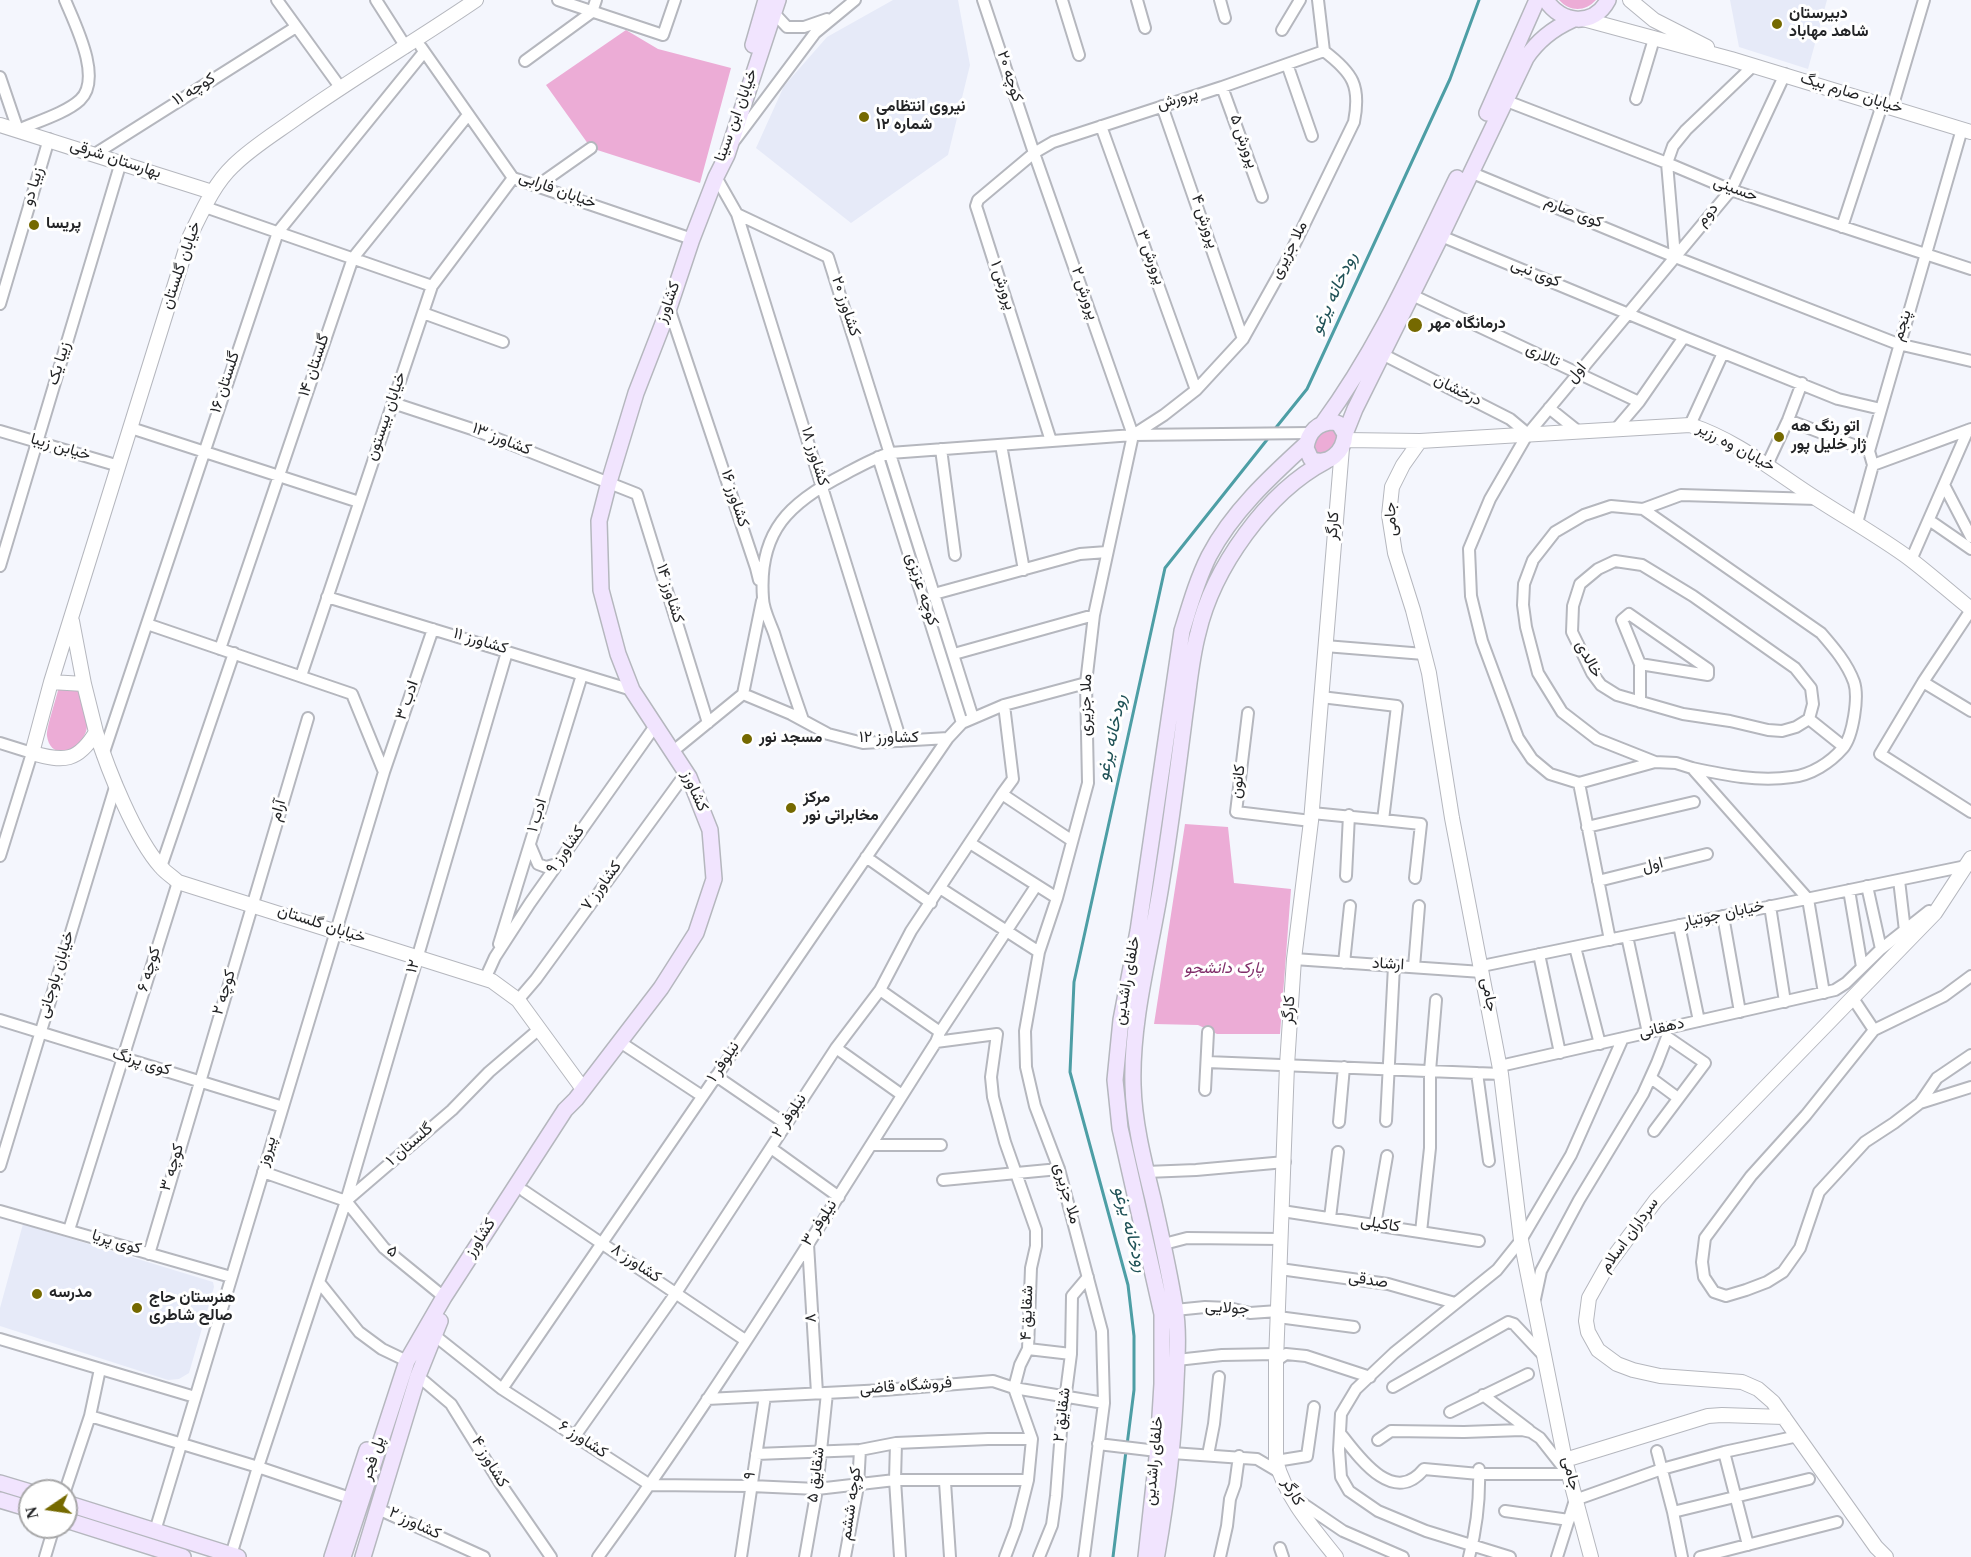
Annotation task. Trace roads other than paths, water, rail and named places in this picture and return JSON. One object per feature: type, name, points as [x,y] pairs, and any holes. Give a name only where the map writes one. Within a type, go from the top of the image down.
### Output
[{"type":"main road","points":[[1326,461],[1311,459],[1306,452],[1308,438],[1323,423],[1359,370],[1394,310],[1481,127],[1537,0]]},
{"type":"main road","points":[[1546,0],[1561,16],[1578,20]]},
{"type":"main road","points":[[1156,1557],[1164,1452],[1177,1360],[1175,1310],[1164,1244],[1137,1131],[1133,1085],[1135,1039],[1162,879],[1198,631],[1214,590],[1239,543],[1280,494],[1303,475],[1336,456],[1355,409],[1526,58],[1534,46],[1556,27],[1601,10],[1608,0]]},
{"type":"main road","name":"خیابان ابن سینا","points":[[718,173],[730,147],[773,4]]},
{"type":"main road","name":"خیابان ابن سینا","points":[[718,173],[722,151],[773,4]]},
{"type":"main road","name":"کشاورز","points":[[410,1365],[436,1324],[444,1296],[565,1110],[661,988],[696,933],[714,879],[710,830],[686,773],[632,690],[618,654],[602,590],[599,521],[636,393],[718,173]]},
{"type":"main road","points":[[1323,423],[1339,424],[1344,440]]},
{"type":"main road","name":"خلفای راشدین","points":[[1146,1557],[1164,1452],[1162,1314],[1120,1128],[1115,1080],[1121,1020],[1137,931],[1182,631],[1193,594],[1210,555],[1237,514],[1308,438]]},
{"type":"main road","points":[[436,1324],[572,1114],[579,1094]]},
{"type":"main road","points":[[332,1557],[350,1498],[410,1365]]},
{"type":"main road","points":[[363,1557],[378,1509],[410,1365]]},
{"type":"main road","points":[[351,1557],[410,1365]]},
{"type":"main road","name":"پل فجر","points":[[343,1557],[410,1365]]},
{"type":"main road","points":[[0,1483],[18,1488]]},
{"type":"main road","points":[[0,1500],[18,1505]]},
{"type":"main road","points":[[78,1507],[234,1556]]},
{"type":"main road","points":[[78,1524],[159,1553],[183,1557]]},
{"type":"street","points":[[0,77],[18,130],[80,100],[89,85],[90,76],[86,58],[65,0]]},
{"type":"street","points":[[277,0],[340,87]]},
{"type":"street","name":"خیابان فارابی","points":[[376,0],[411,43],[424,52],[513,178],[692,239]]},
{"type":"street","points":[[558,0],[663,35],[675,0]]},
{"type":"street","points":[[525,61],[592,12],[596,0]]},
{"type":"street","points":[[730,147],[815,33],[855,0]]},
{"type":"street","name":"کوچه ۲۰","points":[[983,0],[1034,153]]},
{"type":"street","points":[[1062,0],[1079,55]]},
{"type":"street","points":[[1137,0],[1145,28]]},
{"type":"street","points":[[1220,0],[1225,18]]},
{"type":"street","points":[[1318,0],[1324,51]]},
{"type":"street","name":"خیابان صارم بیگ","points":[[1630,0],[1654,20],[1731,58]]},
{"type":"street","points":[[1842,227],[1924,0]]},
{"type":"street","name":"خیابان گلستان","points":[[32,753],[51,682],[190,236],[212,192],[232,166],[263,141],[340,87],[411,43],[471,1]]},
{"type":"street","points":[[1282,30],[1299,1]]},
{"type":"street","points":[[773,4],[783,26],[804,27],[833,18]]},
{"type":"street","name":"خیابان صارم بیگ","points":[[1578,20],[1731,58],[1966,131]]},
{"type":"street","name":"کوچه ۱۱","points":[[95,154],[296,27]]},
{"type":"street","points":[[1636,99],[1654,39]]},
{"type":"street","name":"پرورش","points":[[1034,153],[1053,142],[1324,51]]},
{"type":"street","name":"ملا جزیری","points":[[1084,1557],[1104,1403],[1102,1331],[1059,1169],[1035,1106],[1026,1067],[1025,1031],[1039,952],[1057,898],[1088,783],[1086,683],[1094,615],[1133,435],[1196,390],[1243,339],[1286,262],[1354,122],[1358,102],[1353,84],[1343,66],[1324,51]]},
{"type":"street","name":"گلستان ۱۶","points":[[103,755],[278,232],[424,52]]},
{"type":"street","points":[[1287,64],[1312,135]]},
{"type":"street","points":[[1675,257],[1667,163],[1673,146],[1686,130],[1753,66]]},
{"type":"street","name":"دوم","points":[[1629,313],[1731,190],[1785,74]]},
{"type":"street","name":"پرورش ۵","points":[[1222,87],[1262,196]]},
{"type":"street","name":"حسینی","points":[[1504,100],[1731,190],[1971,269]]},
{"type":"street","name":"پرورش ۴","points":[[1162,105],[1243,339]]},
{"type":"street","name":"گلستان ۱۴","points":[[220,649],[353,258],[468,115]]},
{"type":"street","name":"بهارستان شرقی","points":[[0,125],[212,192]]},
{"type":"street","name":"پرورش ۳","points":[[1101,126],[1196,390]]},
{"type":"street","name":"پنجم","points":[[1869,451],[1898,344],[1966,131]]},
{"type":"street","name":"زیبا دو","points":[[0,304],[49,140]]},
{"type":"street","points":[[537,186],[591,148]]},
{"type":"street","name":"پرورش ۲","points":[[1034,153],[1133,435]]},
{"type":"street","name":"پرورش ۱","points":[[1034,153],[978,200],[976,206],[1051,441]]},
{"type":"street","name":"زیبا یک","points":[[0,567],[121,162]]},
{"type":"street","name":"کوی صارم","points":[[1470,172],[1675,257],[1898,344],[1971,361]]},
{"type":"street","name":"کشاورز ۱۸","points":[[718,173],[737,214],[901,741]]},
{"type":"street","name":"خیابان بیستون","points":[[301,676],[432,286],[513,178]]},
{"type":"street","points":[[205,207],[432,286]]},
{"type":"street","name":"کشاورز ۲۰","points":[[737,214],[828,257],[973,718]]},
{"type":"street","name":"کوی نبی","points":[[1441,236],[1684,338],[1838,399],[1881,409]]},
{"type":"street","name":"تالاری","points":[[1412,295],[1639,402]]},
{"type":"street","name":"کشاورز ۱۶","points":[[669,308],[756,568],[762,600],[743,694]]},
{"type":"street","points":[[423,313],[503,342]]},
{"type":"street","name":"اول","points":[[1579,783],[1550,774],[1532,759],[1518,738],[1482,641],[1471,596],[1469,549],[1490,499],[1528,434],[1629,313]]},
{"type":"street","points":[[1616,429],[1639,402],[1684,338]]},
{"type":"street","points":[[1690,425],[1722,353]]},
{"type":"street","name":"درخشان","points":[[1382,354],[1510,419],[1528,434]]},
{"type":"street","points":[[1767,465],[1802,383]]},
{"type":"street","name":"کشاورز ۱۳","points":[[393,403],[475,430],[609,482]]},
{"type":"street","points":[[1549,408],[1579,432]]},
{"type":"street","points":[[1788,420],[1869,451],[1873,465],[1857,523]]},
{"type":"street","name":"خیابان وه رزیر","points":[[1344,440],[1420,441],[1690,425],[1708,431],[1767,465],[1857,523],[1911,560],[1971,610]]},
{"type":"street","points":[[131,428],[359,502]]},
{"type":"street","points":[[1873,465],[1969,429]]},
{"type":"street","points":[[1911,560],[1969,429]]},
{"type":"street","name":"خیابن زیبا","points":[[0,431],[119,466]]},
{"type":"street","points":[[803,720],[762,600],[764,566],[771,539],[783,517],[822,486],[890,453],[1133,435],[1279,433],[1308,438]]},
{"type":"street","name":"کارگر","points":[[1336,1557],[1299,1509],[1278,1467],[1276,1358],[1287,1065],[1294,959],[1312,817],[1336,505],[1344,440]]},
{"type":"street","name":"جامی","points":[[1420,441],[1402,465],[1392,487],[1389,515],[1395,553],[1424,654],[1452,818],[1501,1070],[1521,1240],[1564,1460],[1591,1557]]},
{"type":"street","points":[[1001,445],[1023,570]]},
{"type":"street","points":[[941,449],[955,555]]},
{"type":"street","name":"کوچه عزیزی","points":[[878,457],[962,723]]},
{"type":"street","points":[[1326,461],[1336,505]]},
{"type":"street","name":"کشاورز ۱۴","points":[[609,482],[637,494],[708,723]]},
{"type":"street","points":[[1944,485],[1971,537]]},
{"type":"street","points":[[1655,762],[1597,739],[1562,712],[1538,673],[1526,627],[1523,605],[1524,584],[1533,560],[1555,532],[1584,515],[1611,506],[1644,508],[1681,495],[1817,499]]},
{"type":"street","points":[[1610,940],[1579,783],[1655,762],[1676,763],[1730,777],[1794,777],[1815,770],[1844,747],[1856,706],[1855,683],[1840,654],[1821,633],[1644,508]]},
{"type":"street","points":[[1929,520],[1971,549]]},
{"type":"street","points":[[934,594],[1080,554],[1107,552]]},
{"type":"street","name":"خالدی","points":[[1615,561],[1642,565],[1693,596],[1795,668],[1804,676],[1811,688],[1813,704],[1809,719],[1796,727],[1782,731],[1683,714],[1640,702],[1617,695],[1600,685],[1572,632],[1573,606],[1580,584],[1598,569],[1615,561]]},
{"type":"street","name":"کشاورز ۱۱","points":[[327,597],[632,690]]},
{"type":"street","points":[[1971,610],[1923,682],[1880,754],[1971,812]]},
{"type":"street","points":[[1640,664],[1708,675],[1708,669],[1629,614],[1622,620],[1640,664],[1640,702]]},
{"type":"street","points":[[954,654],[1094,615]]},
{"type":"street","name":"خیابان گلستان","points":[[71,621],[84,684],[103,755],[144,843],[161,867],[178,882],[492,981],[518,1000],[579,1094]]},
{"type":"street","points":[[147,624],[352,694],[384,772]]},
{"type":"street","name":"ادب ۳","points":[[384,772],[433,629]]},
{"type":"street","points":[[1325,646],[1424,654]]},
{"type":"street","name":"۱۲","points":[[234,1556],[258,1467],[346,1200],[507,652]]},
{"type":"street","points":[[161,867],[234,653]]},
{"type":"street","name":"ادب ۱","points":[[495,957],[582,675]]},
{"type":"street","points":[[51,682],[84,684]]},
{"type":"street","points":[[1923,682],[1971,711]]},
{"type":"street","points":[[948,738],[962,723],[1004,705],[1086,683]]},
{"type":"street","points":[[672,752],[743,694]]},
{"type":"street","name":"کشاورز ۱۲","points":[[743,694],[803,720],[828,734],[863,743],[948,738]]},
{"type":"street","points":[[1321,697],[1397,706],[1383,820]]},
{"type":"street","name":"نیلوفر ۲","points":[[575,1436],[676,1293],[836,1048],[880,990],[911,931],[1014,778],[1004,705]]},
{"type":"street","name":"کانون","points":[[1248,713],[1236,812],[1312,817]]},
{"type":"street","name":"آرام","points":[[253,905],[308,718]]},
{"type":"street","points":[[1809,719],[1844,747]]},
{"type":"street","name":"کشاورز ۹","points":[[485,979],[495,957],[557,864],[655,726]]},
{"type":"street","points":[[0,743],[52,759],[71,757],[87,748],[96,732]]},
{"type":"street","name":"نیلوفر ۱","points":[[502,1389],[948,738]]},
{"type":"street","points":[[0,856],[32,753]]},
{"type":"street","points":[[1692,768],[1808,898],[1824,993]]},
{"type":"street","name":"پیروز","points":[[155,1531],[384,772]]},
{"type":"street","name":"کشاورز ۷","points":[[518,1000],[536,979],[686,773]]},
{"type":"street","name":"خیابان باوجانی","points":[[0,1166],[116,784]]},
{"type":"street","points":[[1002,794],[1071,840]]},
{"type":"street","points":[[1587,827],[1694,802]]},
{"type":"street","points":[[1346,876],[1349,815]]},
{"type":"street","points":[[1312,817],[1349,815],[1421,824],[1415,878]]},
{"type":"street","points":[[970,843],[1057,898]]},
{"type":"street","points":[[530,845],[538,864],[546,867],[557,864]]},
{"type":"street","name":"اول","points":[[1598,881],[1707,854]]},
{"type":"street","points":[[866,857],[931,903]]},
{"type":"street","name":"خیابان جوتیار","points":[[1482,969],[1539,954],[1899,880],[1968,862]]},
{"type":"street","name":"سرداران اسلام","points":[[1886,1557],[1876,1547],[1773,1402],[1758,1389],[1742,1382],[1660,1376],[1633,1371],[1617,1364],[1605,1357],[1592,1342],[1586,1321],[1586,1311],[1589,1298],[1607,1266],[1656,1200],[1935,913],[1968,862]]},
{"type":"street","points":[[1899,880],[1905,931]]},
{"type":"street","name":"کوچه ۶","points":[[69,1230],[178,882]]},
{"type":"street","name":"نیلوفر ۳","points":[[598,1557],[650,1485],[839,1197],[938,1037],[1036,886]]},
{"type":"street","points":[[1867,886],[1881,949]]},
{"type":"street","points":[[940,888],[1039,952]]},
{"type":"street","points":[[1849,890],[1862,968]]},
{"type":"street","name":"دهقانی","points":[[1207,1062],[1477,1073],[1501,1070],[1560,1053],[1648,1033],[1667,1033],[1700,1021],[1835,990],[1846,983],[1881,949],[1944,900]]},
{"type":"street","name":"کوچه ۲","points":[[200,1082],[253,905]]},
{"type":"street","points":[[1344,963],[1350,906]]},
{"type":"street","points":[[1414,967],[1419,906]]},
{"type":"street","points":[[1770,906],[1785,1002]]},
{"type":"street","points":[[1723,916],[1740,1012]]},
{"type":"street","points":[[1679,925],[1700,1021]]},
{"type":"street","points":[[1627,936],[1648,1033]]},
{"type":"street","points":[[1575,947],[1600,1044]]},
{"type":"street","points":[[1539,954],[1560,1053]]},
{"type":"street","name":"ارشاد","points":[[1294,959],[1482,969]]},
{"type":"street","points":[[1386,1121],[1394,966]]},
{"type":"street","points":[[1971,976],[1944,996],[1874,1030],[1806,1115],[1751,1176],[1705,1238],[1702,1262],[1704,1277],[1714,1292],[1726,1296],[1767,1282],[1783,1272],[1800,1248],[1819,1192],[1865,1142],[1920,1102],[1937,1078],[1971,1055]]},
{"type":"street","points":[[880,990],[938,1037]]},
{"type":"street","points":[[1852,997],[1874,1030]]},
{"type":"street","points":[[1421,1232],[1430,1148],[1431,1071],[1436,1000]]},
{"type":"street","name":"کوی پرنگ","points":[[0,1020],[283,1107]]},
{"type":"street","name":"گلستان ۱","points":[[346,1200],[443,1117],[489,1072],[538,1030]]},
{"type":"street","points":[[1205,1090],[1208,1032]]},
{"type":"street","points":[[1534,1303],[1541,1271],[1579,1200],[1643,1094],[1667,1033],[1705,1063],[1654,1131]]},
{"type":"street","name":"شقایق ۴","points":[[938,1037],[997,1034],[991,1077],[993,1097],[1036,1230],[1036,1246],[1031,1269],[1028,1349],[1020,1365],[1014,1388]]},
{"type":"street","points":[[1510,1557],[1426,1531],[1378,1511],[1349,1491],[1341,1477],[1339,1450],[1341,1414],[1356,1389],[1394,1353],[1497,1269],[1521,1240],[1571,1155],[1623,1038]]},
{"type":"street","points":[[620,1042],[702,1096]]},
{"type":"street","points":[[836,1048],[902,1095]]},
{"type":"street","points":[[1339,1122],[1344,1067]]},
{"type":"street","points":[[1477,1073],[1489,1161]]},
{"type":"street","points":[[716,1076],[786,1124]]},
{"type":"street","points":[[1651,1078],[1678,1098]]},
{"type":"street","name":"کوچه ۳","points":[[148,1254],[200,1082]]},
{"type":"street","points":[[1920,1102],[1971,1087]]},
{"type":"street","points":[[1953,1093],[1971,1092]]},
{"type":"street","points":[[872,1145],[941,1145]]},
{"type":"street","points":[[771,1148],[839,1197]]},
{"type":"street","points":[[1330,1218],[1338,1152]]},
{"type":"street","points":[[1375,1225],[1387,1156]]},
{"type":"street","points":[[1146,1172],[1285,1162]]},
{"type":"street","points":[[943,1180],[1059,1169]]},
{"type":"street","points":[[263,1172],[346,1200]]},
{"type":"street","name":"کشاورز ۸","points":[[524,1191],[745,1340]]},
{"type":"street","name":"۵","points":[[346,1200],[384,1248],[444,1296]]},
{"type":"street","name":"کوی پریا","points":[[0,1210],[231,1277]]},
{"type":"street","name":"کاکیلی","points":[[1282,1211],[1479,1241]]},
{"type":"street","points":[[1164,1244],[1186,1238],[1281,1239]]},
{"type":"street","name":"۸","points":[[808,1243],[822,1393]]},
{"type":"street","name":"صدقی","points":[[1280,1269],[1388,1284],[1455,1303]]},
{"type":"street","name":"شقایق ۲","points":[[1039,1557],[1052,1525],[1071,1354],[1072,1296],[1088,1277]]},
{"type":"street","name":"کشاورز ۴","points":[[319,1282],[359,1332],[410,1365],[451,1404],[500,1483],[551,1557]]},
{"type":"street","name":"جولایی","points":[[1175,1310],[1205,1307],[1229,1308],[1354,1327]]},
{"type":"street","points":[[1393,1387],[1508,1322],[1514,1324],[1544,1356]]},
{"type":"street","name":"کشاورز ۶","points":[[436,1324],[502,1389],[650,1485]]},
{"type":"street","points":[[0,1339],[195,1397]]},
{"type":"street","points":[[1028,1349],[1071,1354]]},
{"type":"street","points":[[1177,1360],[1222,1355],[1276,1358],[1286,1354],[1306,1356],[1370,1377]]},
{"type":"street","points":[[69,1479],[90,1416],[100,1369]]},
{"type":"street","points":[[1450,1412],[1528,1374]]},
{"type":"street","points":[[1208,1455],[1219,1377]]},
{"type":"street","name":"فروشگاه قاضی","points":[[707,1399],[993,1382],[1014,1388],[1104,1403]]},
{"type":"street","points":[[1005,1557],[1016,1528],[1028,1480],[1032,1439],[1014,1388]]},
{"type":"street","name":"شقایق ۵","points":[[805,1557],[821,1453],[822,1393]]},
{"type":"street","points":[[1483,1395],[1540,1438],[1568,1474]]},
{"type":"street","name":"۹","points":[[741,1557],[765,1396]]},
{"type":"street","points":[[1098,1444],[1164,1452],[1239,1456],[1257,1459],[1278,1467],[1307,1456],[1314,1407]]},
{"type":"street","points":[[1564,1460],[1708,1416],[1722,1414],[1784,1417]]},
{"type":"street","points":[[90,1416],[258,1467],[350,1498]]},
{"type":"street","points":[[1378,1440],[1391,1431],[1522,1430],[1532,1432]]},
{"type":"street","points":[[1340,1433],[1355,1454],[1377,1475],[1399,1483],[1419,1477],[1425,1469],[1568,1474]]},
{"type":"street","points":[[1557,1557],[1575,1500],[1662,1469],[1724,1452],[1798,1436]]},
{"type":"street","points":[[756,1454],[860,1450],[896,1443],[1032,1439]]},
{"type":"street","points":[[896,1443],[895,1480],[900,1557]]},
{"type":"street","name":"کوچه ششم","points":[[845,1557],[858,1486],[860,1450]]},
{"type":"street","points":[[1657,1451],[1683,1557]]},
{"type":"street","points":[[1724,1452],[1748,1545]]},
{"type":"street","points":[[1220,1557],[1239,1456]]},
{"type":"street","points":[[1468,1557],[1479,1507],[1479,1471]]},
{"type":"street","points":[[1672,1512],[1809,1479]]},
{"type":"street","points":[[650,1485],[751,1485],[817,1490],[895,1480],[945,1482],[1028,1480]]},
{"type":"street","points":[[945,1482],[950,1557]]},
{"type":"street","points":[[1292,1496],[1343,1531],[1403,1557]]},
{"type":"street","name":"کشاورز ۲","points":[[378,1509],[484,1557]]},
{"type":"street","points":[[1505,1510],[1569,1520]]},
{"type":"street","points":[[1700,1557],[1725,1554],[1748,1545],[1837,1522]]},
{"type":"street","points":[[45,1557],[50,1539]]},
{"type":"waterway","name":"رودخانه یرغو","points":[[1274,430],[1307,389],[1450,79],[1479,0]]},
{"type":"waterway","name":"رودخانه یرغو","points":[[1127,1445],[1134,1390],[1134,1336],[1128,1285],[1070,1072],[1074,982],[1165,568],[1270,436]]},
{"type":"waterway","name":"رودخانه یرغو","points":[[1113,1557],[1126,1451]]},
{"type":"place","name":"دبیرستان شاهد مهاباد","points":[[1777,24]]},
{"type":"place","name":"نیروی انتظامی شماره ۱۲","points":[[864,117]]},
{"type":"place","name":"پریسا","points":[[34,225]]},
{"type":"place","name":"درمانگاه مهر","points":[[1415,325]]},
{"type":"place","name":"اتو رنگ هه ژار خلیل پور","points":[[1779,437]]},
{"type":"place","name":"مسجد نور","points":[[747,739]]},
{"type":"place","name":"مرکز مخابراتی نور","points":[[791,808]]},
{"type":"place","name":"مدرسه","points":[[37,1294]]},
{"type":"place","name":"هنرستان حاج صالح شاطری","points":[[137,1308]]},
{"type":"park label","name":"پارک دانشجو","points":[[1224,970]]}]
